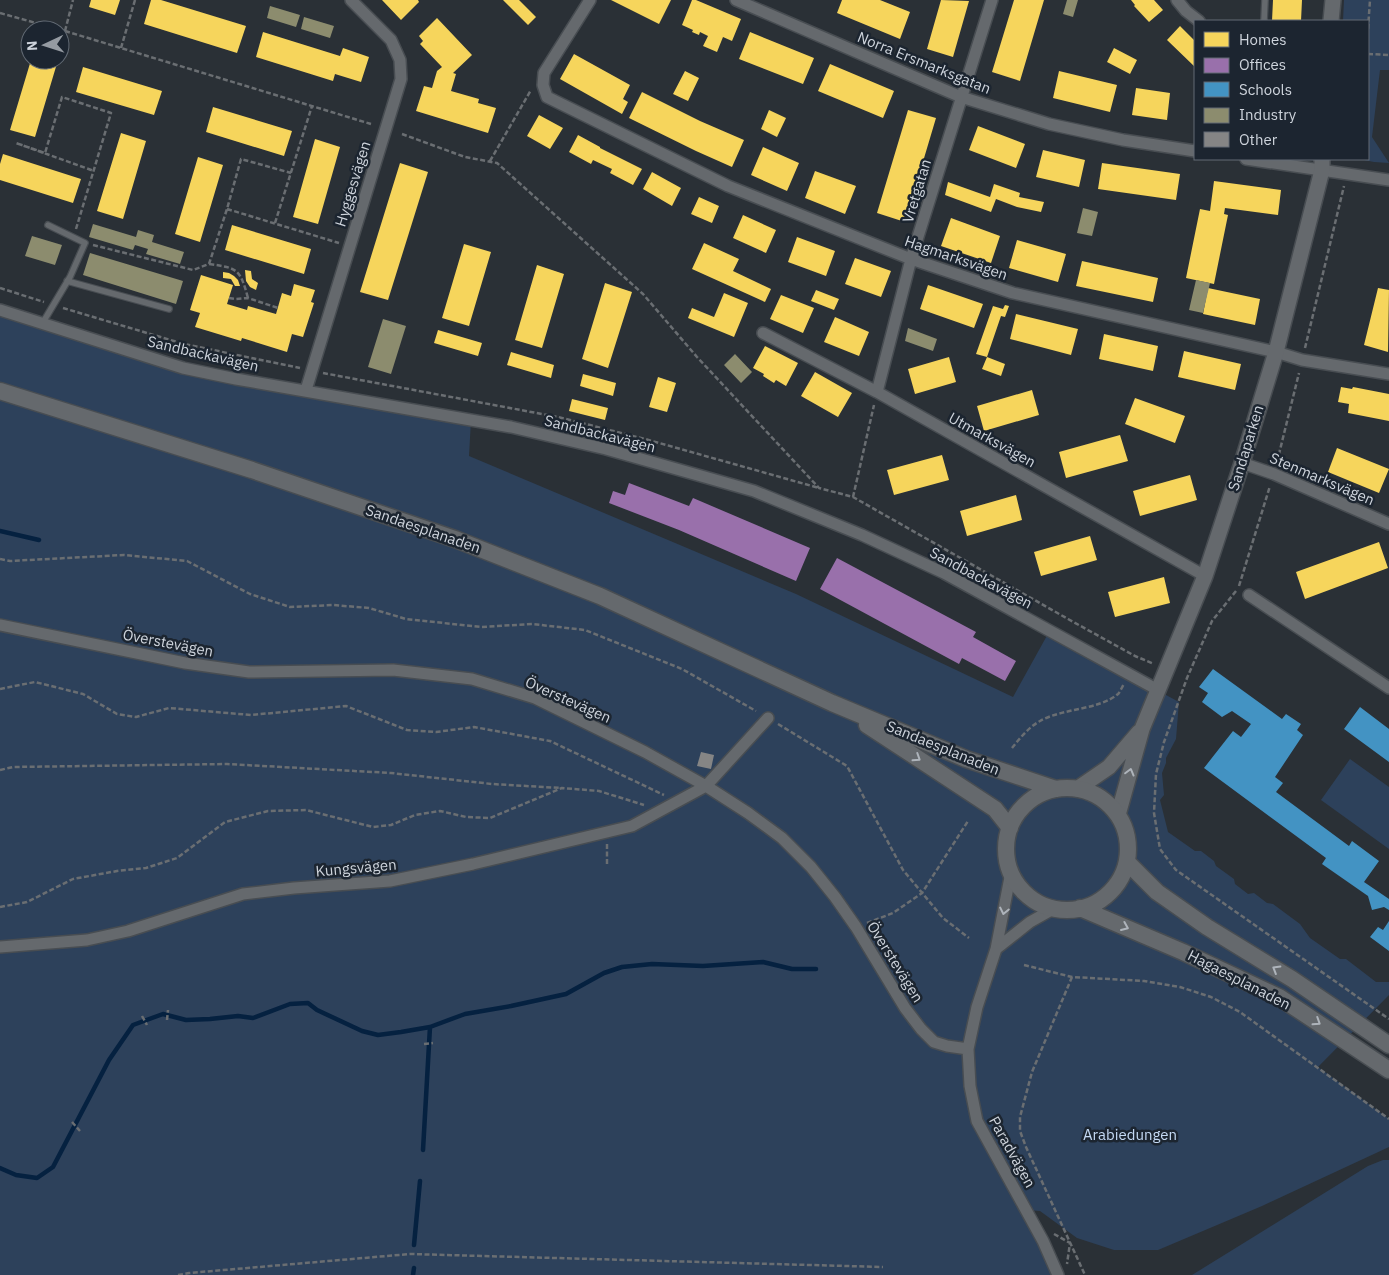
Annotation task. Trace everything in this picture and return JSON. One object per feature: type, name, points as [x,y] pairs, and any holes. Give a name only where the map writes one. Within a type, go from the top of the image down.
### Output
[{"type":"main road","name":"Sandaesplanaden","points":[[0,391],[252,470],[455,539],[600,596],[832,703],[966,758],[1056,789]]},
{"type":"main road","name":"Sandaesplanaden","points":[[832,703],[995,809],[1010,828]]},
{"type":"main road","points":[[1056,789],[1077,789],[1091,792],[1100,797],[1118,815],[1125,829],[1128,842],[1127,862],[1121,877],[1111,892],[1101,900],[1080,908],[1066,910],[1040,904],[1024,892],[1011,872],[1006,851],[1007,838],[1014,819],[1021,809],[1038,795],[1056,789]]},
{"type":"main road","name":"Hagaesplanaden","points":[[1127,862],[1157,892],[1207,927],[1292,979],[1389,1045]]},
{"type":"main road","name":"Hagaesplanaden","points":[[1080,908],[1184,952],[1279,997],[1389,1070]]},
{"type":"street","name":"Hyggesvägen","points":[[306,390],[401,79],[400,60],[391,40],[351,0]]},
{"type":"street","points":[[544,73],[590,0]]},
{"type":"street","name":"Norra Ersmarksgatan","points":[[736,0],[961,98],[1049,124],[1123,140],[1194,151]]},
{"type":"street","name":"Vretgatan","points":[[877,392],[911,259],[992,0]]},
{"type":"street","points":[[1177,0],[1186,11],[1198,20]]},
{"type":"street","points":[[1331,20],[1333,0]]},
{"type":"street","name":"Hagmarksvägen","points":[[544,73],[542,85],[547,97],[728,186],[911,259],[1013,293],[1276,352],[1302,360],[1389,374]]},
{"type":"street","points":[[1259,160],[1322,165],[1347,174],[1389,180]]},
{"type":"street","name":"Sandaparken","points":[[1118,815],[1142,729],[1205,576],[1242,463],[1276,352],[1322,165]]},
{"type":"street","name":"Sandbackavägen","points":[[0,310],[183,368],[512,427],[606,449],[754,491],[862,535],[944,573],[1158,690]]},
{"type":"street","name":"Utmarksvägen","points":[[763,333],[877,392],[1205,576]]},
{"type":"street","name":"Stenmarksvägen","points":[[1242,463],[1274,474],[1389,524]]},
{"type":"street","points":[[1249,595],[1389,688]]},
{"type":"street","name":"Överstevägen","points":[[0,625],[185,663],[249,672],[393,670],[472,679],[535,698],[645,752],[706,786],[782,838],[811,867],[835,897],[856,927],[905,1008],[921,1029],[934,1042],[968,1049]]},
{"type":"street","points":[[706,786],[768,718]]},
{"type":"street","name":"Sandaparken","points":[[1077,789],[1109,767],[1142,729]]},
{"type":"street","name":"Kungsvägen","points":[[0,947],[87,940],[135,929],[243,894],[390,881],[473,864],[632,826],[706,786]]},
{"type":"street","name":"Paradvägen","points":[[1011,872],[996,949],[976,1007],[968,1049],[970,1086],[977,1121],[1043,1241],[1058,1275]]},
{"type":"street","points":[[996,949],[1030,922],[1055,908]]},
{"type":"lane","points":[[1264,20],[1266,0]]},
{"type":"lane","points":[[42,324],[67,281],[84,243],[48,225]]},
{"type":"lane","points":[[67,281],[169,309]]},
{"type":"path","points":[[68,20],[73,0]]},
{"type":"path","points":[[121,48],[135,0]]},
{"type":"path","points":[[1369,20],[1370,0]]},
{"type":"path","points":[[0,13],[25,20]]},
{"type":"path","points":[[70,33],[371,124]]},
{"type":"path","points":[[1369,54],[1389,55]]},
{"type":"path","points":[[490,162],[533,87],[544,73]]},
{"type":"path","points":[[74,238],[111,113],[62,97],[45,153],[16,144],[94,170]]},
{"type":"path","points":[[275,223],[312,106]]},
{"type":"path","points":[[402,134],[465,157],[497,163],[643,294],[697,356],[820,488]]},
{"type":"path","points":[[209,264],[227,209],[240,159],[291,173]]},
{"type":"path","points":[[1347,174],[1274,474],[1238,588],[1212,621],[1187,678],[1164,742],[1156,774],[1154,813],[1160,849],[1176,870],[1389,1019]]},
{"type":"path","points":[[227,209],[350,246]]},
{"type":"path","points":[[84,243],[193,270],[209,264],[234,269],[240,274],[248,298]]},
{"type":"path","points":[[0,288],[51,304]]},
{"type":"path","points":[[229,298],[248,298],[278,308]]},
{"type":"path","points":[[60,307],[184,344],[312,371],[558,417],[853,496],[1135,656],[1187,678]]},
{"type":"path","points":[[853,496],[877,392]]},
{"type":"path","points":[[0,559],[10,561],[124,554],[187,562],[250,594],[290,607],[333,605],[369,608],[406,619],[481,627],[532,624],[585,630],[682,669],[847,766],[903,870],[943,918],[969,938]]},
{"type":"path","points":[[1012,748],[1024,734],[1041,721],[1066,712],[1100,704],[1119,694],[1135,656]]},
{"type":"path","points":[[0,689],[35,682],[83,694],[117,714],[136,717],[169,708],[251,715],[346,706],[407,730],[436,732],[474,727],[550,741],[676,801]]},
{"type":"path","points":[[0,770],[13,767],[227,764],[391,773],[492,784],[599,791],[645,805]]},
{"type":"path","points":[[0,907],[27,902],[73,879],[116,871],[146,868],[177,858],[225,822],[268,811],[306,810],[373,827],[391,825],[415,815],[440,811],[466,817],[490,818],[562,788]]},
{"type":"path","points":[[856,927],[893,913],[922,893],[968,821]]},
{"type":"path","points":[[606,833],[607,866]]},
{"type":"path","points":[[1024,965],[1072,977],[1144,981],[1180,987],[1211,998],[1240,1012],[1389,1120]]},
{"type":"path","points":[[1072,977],[1032,1072],[1020,1117],[1020,1131],[1085,1275]]},
{"type":"path","points":[[167,1020],[168,1010]]},
{"type":"path","points":[[142,1016],[147,1025]]},
{"type":"path","points":[[424,1044],[433,1043]]},
{"type":"path","points":[[72,1122],[80,1131]]},
{"type":"path","points":[[178,1275],[410,1254],[883,1267]]},
{"type":"green space","points":[[1344,0],[1389,0],[1389,70],[1380,70],[1372,137],[1389,163],[1364,160],[1369,160],[1369,20],[1343,20]]},
{"type":"green space","name":"Arabiedungen","points":[[0,310],[183,368],[471,420],[469,456],[796,594],[1013,697],[1049,632],[1179,702],[1176,739],[1166,758],[1162,773],[1164,795],[1160,800],[1168,832],[1195,851],[1201,851],[1214,861],[1216,866],[1234,879],[1235,884],[1248,894],[1254,893],[1267,903],[1273,904],[1300,924],[1310,938],[1340,959],[1346,959],[1376,982],[1389,982],[1389,995],[1318,1067],[1389,1119],[1389,1147],[1262,1206],[1158,1250],[1114,1250],[1077,1238],[1040,1211],[1027,1210],[1058,1275],[0,1275]]},
{"type":"green space","points":[[1350,759],[1389,787],[1389,849],[1321,800]]},
{"type":"green space","points":[[1383,1160],[1389,1160],[1389,1275],[1192,1275],[1368,1166]]},
{"type":"building: Homes","points":[[91,0],[120,0],[115,15],[89,7]]},
{"type":"building: Homes","points":[[151,0],[161,0],[246,26],[237,53],[144,24]]},
{"type":"building: Homes","points":[[382,0],[418,0],[419,2],[401,20]]},
{"type":"building: Homes","points":[[503,0],[519,0],[536,17],[528,25]]},
{"type":"building: Homes","points":[[611,0],[671,0],[659,24]]},
{"type":"building: Homes","points":[[692,0],[741,19],[732,41],[723,37],[717,52],[703,46],[708,36],[700,32],[699,35],[682,25]]},
{"type":"building: Homes","points":[[842,0],[880,0],[910,12],[900,39],[837,13]]},
{"type":"building: Homes","points":[[941,0],[969,1],[953,57],[927,49]]},
{"type":"building: Homes","points":[[1014,0],[1044,0],[1020,81],[992,72]]},
{"type":"building: Homes","points":[[1131,0],[1154,0],[1163,10],[1149,22]]},
{"type":"building: Homes","points":[[1273,0],[1302,0],[1301,20],[1272,20]]},
{"type":"building: Homes","points":[[437,18],[472,55],[453,73],[456,74],[451,91],[479,99],[478,103],[496,108],[488,133],[416,111],[424,86],[432,88],[437,71],[442,67],[420,44],[423,41],[419,36]]},
{"type":"building: Homes","points":[[1180,26],[1194,40],[1194,66],[1167,40]]},
{"type":"building: Homes","points":[[263,32],[340,56],[343,48],[369,57],[361,82],[335,74],[333,81],[256,57]]},
{"type":"building: Homes","points":[[750,32],[814,58],[803,84],[739,59]]},
{"type":"building: Homes","points":[[1114,48],[1137,60],[1130,74],[1107,62]]},
{"type":"building: Homes","points":[[574,54],[630,85],[623,99],[628,102],[622,114],[560,79]]},
{"type":"building: Homes","points":[[830,64],[894,91],[883,118],[818,91]]},
{"type":"building: Homes","points":[[83,67],[162,91],[154,115],[76,92]]},
{"type":"building: Homes","points":[[28,70],[55,70],[35,137],[10,130]]},
{"type":"building: Homes","points":[[685,71],[699,78],[688,101],[673,94]]},
{"type":"building: Homes","points":[[1059,71],[1117,85],[1110,112],[1053,98]]},
{"type":"building: Homes","points":[[1136,88],[1170,93],[1167,120],[1132,115]]},
{"type":"building: Homes","points":[[642,92],[700,121],[744,140],[732,167],[629,118]]},
{"type":"building: Homes","points":[[213,107],[292,131],[284,156],[206,132]]},
{"type":"building: Homes","points":[[769,110],[786,118],[777,137],[761,129]]},
{"type":"building: Homes","points":[[908,110],[936,118],[905,222],[877,213]]},
{"type":"building: Homes","points":[[539,115],[563,128],[550,149],[527,136]]},
{"type":"building: Homes","points":[[978,126],[1025,144],[1016,168],[969,150]]},
{"type":"building: Homes","points":[[121,133],[146,141],[123,219],[97,211]]},
{"type":"building: Homes","points":[[578,135],[642,169],[633,185],[610,173],[612,169],[593,160],[591,164],[569,152]]},
{"type":"building: Homes","points":[[315,139],[340,147],[318,224],[293,217]]},
{"type":"building: Homes","points":[[763,147],[799,163],[787,191],[751,175]]},
{"type":"building: Homes","points":[[1043,150],[1085,160],[1079,187],[1036,177]]},
{"type":"building: Homes","points":[[3,154],[81,179],[73,203],[0,180],[0,164]]},
{"type":"building: Homes","points":[[198,157],[223,165],[200,242],[175,234]]},
{"type":"building: Homes","points":[[400,163],[428,172],[388,300],[360,292]]},
{"type":"building: Homes","points":[[1102,163],[1180,174],[1176,200],[1098,189]]},
{"type":"building: Homes","points":[[815,171],[856,186],[845,214],[805,198]]},
{"type":"building: Homes","points":[[652,172],[681,188],[672,206],[643,189]]},
{"type":"building: Homes","points":[[1214,181],[1281,190],[1278,215],[1225,208],[1224,214],[1228,215],[1214,284],[1186,278],[1200,209],[1210,211]]},
{"type":"building: Homes","points":[[948,182],[990,197],[994,184],[1020,193],[1019,197],[1044,202],[1041,212],[1017,207],[996,199],[991,212],[945,195]]},
{"type":"building: Homes","points":[[699,197],[719,206],[712,223],[691,214]]},
{"type":"building: Homes","points":[[743,215],[776,230],[766,253],[733,238]]},
{"type":"building: Homes","points":[[951,218],[1000,236],[991,263],[941,246]]},
{"type":"building: Homes","points":[[232,225],[311,249],[304,274],[225,250]]},
{"type":"building: Homes","points":[[797,237],[835,251],[826,276],[788,262]]},
{"type":"building: Homes","points":[[1017,240],[1066,254],[1058,282],[1009,268]]},
{"type":"building: Homes","points":[[704,243],[739,259],[733,271],[771,289],[765,302],[692,269]]},
{"type":"building: Homes","points":[[464,244],[491,252],[469,326],[442,318]]},
{"type":"building: Homes","points":[[855,258],[891,271],[881,297],[845,284]]},
{"type":"building: Homes","points":[[1082,261],[1158,278],[1153,302],[1076,286]]},
{"type":"building: Homes","points":[[537,265],[564,274],[542,348],[515,340]]},
{"type":"building: Homes","points":[[245,270],[251,271],[252,279],[258,283],[256,290],[250,287],[246,281]]},
{"type":"building: Homes","points":[[223,272],[234,276],[240,286],[235,286],[231,279],[223,278]]},
{"type":"building: Homes","points":[[201,275],[233,285],[227,304],[247,310],[248,306],[276,314],[282,293],[291,296],[294,284],[315,290],[311,302],[314,303],[303,337],[292,334],[287,352],[242,338],[241,341],[195,327],[200,313],[190,310]]},
{"type":"building: Homes","points":[[605,283],[632,292],[608,368],[582,359]]},
{"type":"building: Homes","points":[[928,285],[983,304],[974,328],[920,309]]},
{"type":"building: Homes","points":[[1208,288],[1260,299],[1255,325],[1203,314]]},
{"type":"building: Homes","points":[[1378,288],[1389,290],[1388,352],[1364,345]]},
{"type":"building: Homes","points":[[816,290],[839,299],[834,310],[811,301]]},
{"type":"building: Homes","points":[[724,293],[748,303],[734,337],[688,318],[692,308],[714,317]]},
{"type":"building: Homes","points":[[781,295],[814,308],[803,333],[770,319]]},
{"type":"building: Homes","points":[[1005,305],[1009,306],[1005,317],[1001,316],[987,357],[976,354],[993,306],[1003,309]]},
{"type":"building: Homes","points":[[1016,314],[1078,329],[1071,355],[1010,339]]},
{"type":"building: Homes","points":[[835,317],[869,332],[859,356],[824,342]]},
{"type":"building: Homes","points":[[438,330],[482,343],[478,356],[434,343]]},
{"type":"building: Homes","points":[[1104,334],[1158,346],[1153,371],[1099,359]]},
{"type":"building: Homes","points":[[765,346],[798,363],[786,386],[776,380],[774,383],[763,376],[764,374],[753,368]]},
{"type":"building: Homes","points":[[1184,351],[1241,364],[1235,390],[1178,377]]},
{"type":"building: Homes","points":[[511,352],[554,365],[551,378],[507,365]]},
{"type":"building: Homes","points":[[949,357],[956,382],[915,394],[908,369]]},
{"type":"building: Homes","points":[[987,357],[1005,364],[1001,376],[982,369]]},
{"type":"building: Homes","points":[[815,372],[852,393],[838,417],[801,396]]},
{"type":"building: Homes","points":[[583,374],[616,383],[613,396],[580,386]]},
{"type":"building: Homes","points":[[658,377],[676,383],[667,412],[649,407]]},
{"type":"building: Homes","points":[[1341,387],[1352,389],[1353,387],[1389,394],[1389,421],[1348,413],[1349,404],[1338,402]]},
{"type":"building: Homes","points":[[1032,390],[1039,415],[984,431],[977,406]]},
{"type":"building: Homes","points":[[1135,398],[1185,416],[1175,443],[1125,424]]},
{"type":"building: Homes","points":[[572,399],[608,408],[605,420],[569,411]]},
{"type":"building: Homes","points":[[1120,435],[1128,461],[1066,478],[1059,452]]},
{"type":"building: Homes","points":[[1337,448],[1389,469],[1379,493],[1328,472]]},
{"type":"building: Homes","points":[[942,455],[949,480],[894,495],[887,470]]},
{"type":"building: Homes","points":[[1190,475],[1197,500],[1140,516],[1133,491]]},
{"type":"building: Homes","points":[[1016,495],[1022,520],[967,536],[960,511]]},
{"type":"building: Homes","points":[[1090,536],[1097,560],[1041,576],[1034,552]]},
{"type":"building: Homes","points":[[1379,542],[1388,568],[1305,599],[1296,572]]},
{"type":"building: Homes","points":[[1164,577],[1170,603],[1115,617],[1108,592]]},
{"type":"building: Offices","points":[[629,483],[689,506],[693,498],[810,548],[796,581],[679,530],[609,503],[613,491],[625,495]]},
{"type":"building: Offices","points":[[837,558],[976,632],[973,637],[1016,661],[1005,681],[962,658],[959,664],[820,589]]},
{"type":"building: Schools","points":[[1213,669],[1282,719],[1286,714],[1301,724],[1297,730],[1303,735],[1275,777],[1283,783],[1276,792],[1349,846],[1352,841],[1379,861],[1364,882],[1389,899],[1389,910],[1384,907],[1372,910],[1368,896],[1322,864],[1326,858],[1204,768],[1233,731],[1241,737],[1251,724],[1232,711],[1222,717],[1202,702],[1208,693],[1199,687]]},
{"type":"building: Schools","points":[[1360,707],[1389,729],[1389,762],[1344,729]]},
{"type":"building: Schools","points":[[1389,921],[1389,951],[1370,937],[1378,927],[1383,930]]},
{"type":"building: Industry","points":[[1067,0],[1078,0],[1073,17],[1063,14]]},
{"type":"building: Industry","points":[[270,6],[300,15],[296,27],[267,18]]},
{"type":"building: Industry","points":[[304,17],[334,26],[330,38],[301,29]]},
{"type":"building: Industry","points":[[1083,208],[1098,212],[1092,236],[1077,233]]},
{"type":"building: Industry","points":[[93,224],[136,237],[138,230],[154,235],[152,242],[184,252],[180,264],[146,254],[148,249],[135,245],[133,250],[89,237]]},
{"type":"building: Industry","points":[[32,236],[62,245],[55,265],[25,256]]},
{"type":"building: Industry","points":[[90,253],[183,281],[176,304],[83,275]]},
{"type":"building: Industry","points":[[1196,280],[1210,283],[1203,313],[1189,310]]},
{"type":"building: Industry","points":[[383,319],[406,326],[391,374],[368,367]]},
{"type":"building: Industry","points":[[908,328],[937,339],[933,351],[905,341]]},
{"type":"building: Industry","points":[[735,354],[752,372],[741,383],[724,365]]},
{"type":"building: Other","points":[[701,752],[714,755],[711,769],[697,766]]},
{"type":"waterway","points":[[0,531],[39,540]]},
{"type":"waterway","points":[[0,1168],[16,1175],[37,1178],[53,1167],[109,1060],[133,1025],[163,1014],[186,1020],[238,1016],[253,1018],[290,1004],[308,1003],[317,1010],[362,1031],[378,1035],[430,1027],[465,1014],[566,994],[604,973],[622,967],[652,964],[703,966],[763,962],[792,969],[816,969]]},
{"type":"waterway","points":[[423,1150],[430,1027]]},
{"type":"waterway","points":[[414,1245],[420,1181]]},
{"type":"waterway","points":[[413,1275],[414,1268]]}]
